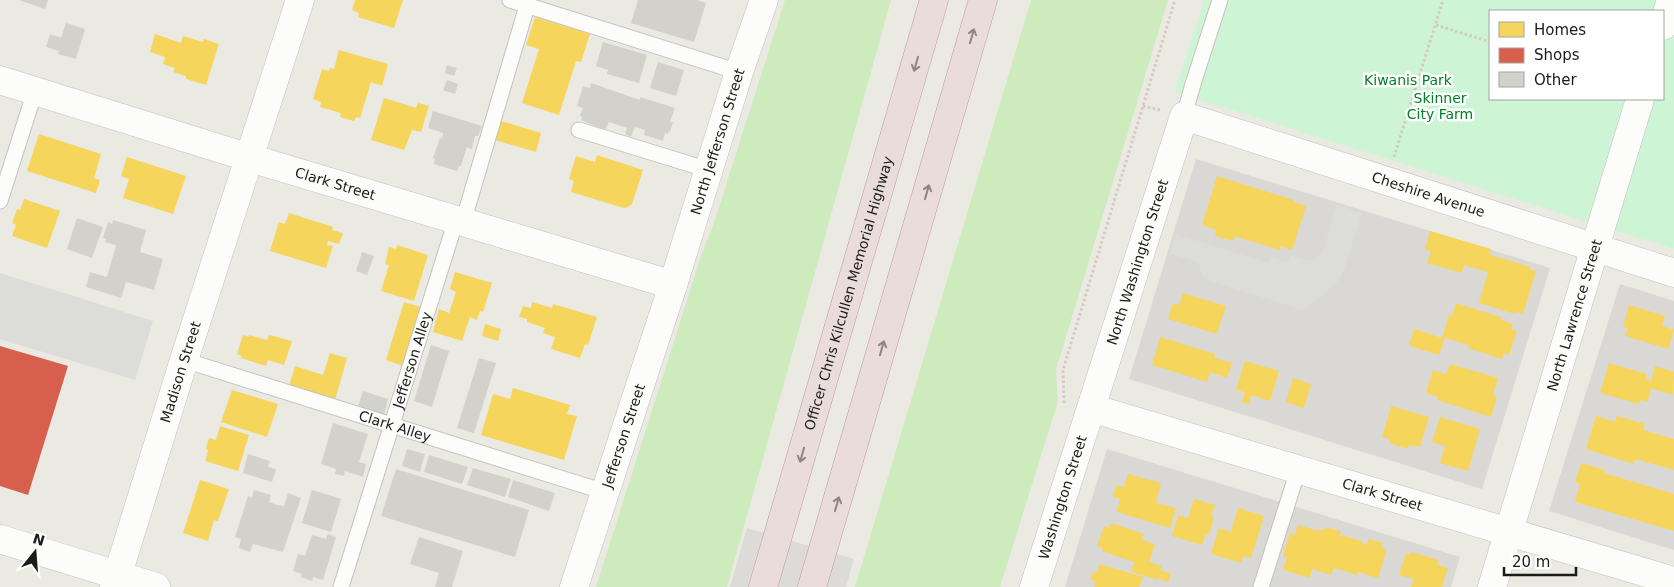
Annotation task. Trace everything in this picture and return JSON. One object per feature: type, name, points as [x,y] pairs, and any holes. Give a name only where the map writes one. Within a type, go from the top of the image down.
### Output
[{"type":"highway","name":"Officer Chris Kilcullen Memorial Highway","points":[[763,587],[934,0]]},
{"type":"highway","points":[[812,587],[982,0]]},
{"type":"street","name":"Madison Street","points":[[115,581],[300,0]]},
{"type":"street","name":"North Jefferson Street","points":[[673,285],[739,72],[764,0]]},
{"type":"street","points":[[1664,23],[1671,0]]},
{"type":"street","name":"Clark Street","points":[[0,80],[250,158],[673,285]]},
{"type":"street","name":"North Lawrence Street","points":[[1492,587],[1640,100]]},
{"type":"street","name":"Cheshire Avenue","points":[[1184,116],[1674,273]]},
{"type":"street","name":"North Washington Street","points":[[1091,408],[1184,116]]},
{"type":"street","name":"Jefferson Street","points":[[574,587],[673,285]]},
{"type":"street","name":"Clark Street","points":[[1091,408],[1674,581]]},
{"type":"street","name":"Washington Street","points":[[1034,587],[1091,408]]},
{"type":"street","points":[[0,539],[115,581],[156,587]]},
{"type":"lane","points":[[510,0],[739,72]]},
{"type":"lane","points":[[1184,116],[1220,0]]},
{"type":"lane","name":"Jefferson Alley","points":[[341,587],[391,426],[528,6]]},
{"type":"lane","points":[[0,201],[35,91]]},
{"type":"lane","points":[[579,130],[709,170]]},
{"type":"lane","name":"Clark Alley","points":[[184,360],[605,492]]},
{"type":"lane","points":[[1261,587],[1298,470]]},
{"type":"path","points":[[1061,412],[1064,403],[1063,370],[1175,0]]},
{"type":"path","points":[[1387,182],[1443,0]]},
{"type":"path","points":[[1436,25],[1489,42]]},
{"type":"shaded area","points":[[1196,159],[1550,268],[1482,489],[1129,379]]},
{"type":"shaded area","points":[[1337,205],[1362,213],[1345,267],[1339,280],[1321,297],[1302,310],[1204,279],[1198,262],[1170,254],[1175,234],[1269,263],[1271,257],[1288,262],[1290,255],[1308,261],[1315,259],[1323,251]]},
{"type":"shaded area","points":[[0,273],[153,321],[135,380],[0,339]]},
{"type":"shaded area","points":[[1620,284],[1674,301],[1674,550],[1549,511]]},
{"type":"shaded area","points":[[1107,449],[1460,557],[1451,587],[1065,587]]},
{"type":"green space","points":[[785,0],[891,0],[727,587],[596,587],[702,253],[714,223]]},
{"type":"green space","points":[[1031,0],[1168,0],[1056,370],[1058,401],[1000,587],[855,587]]},
{"type":"green space","name":"Kiwanis Park","points":[[1204,0],[1674,0],[1674,249],[1175,92]]},
{"type":"pier","points":[[747,528],[854,559],[846,587],[730,587]]},
{"type":"building: Homes","points":[[355,0],[403,0],[394,28],[358,17],[359,13],[352,10]]},
{"type":"building: Homes","points":[[535,17],[590,34],[581,62],[576,61],[559,115],[522,103],[539,49],[526,45]]},
{"type":"building: Homes","points":[[155,34],[181,43],[183,36],[203,42],[204,39],[219,44],[206,85],[186,79],[186,76],[173,72],[175,68],[163,64],[165,57],[150,52]]},
{"type":"building: Homes","points":[[339,50],[388,64],[382,86],[371,82],[360,118],[356,117],[354,121],[340,117],[341,113],[320,107],[321,102],[313,99],[322,69],[329,71],[330,68],[334,69]]},
{"type":"building: Homes","points":[[384,98],[416,108],[418,103],[429,106],[421,132],[412,130],[404,150],[371,140]]},
{"type":"building: Homes","points":[[501,121],[541,133],[536,152],[495,140]]},
{"type":"building: Homes","points":[[39,134],[101,154],[94,178],[100,180],[96,193],[27,171]]},
{"type":"building: Homes","points":[[597,155],[643,170],[632,204],[628,207],[624,208],[571,192],[574,181],[569,179],[576,156],[595,162]]},
{"type":"building: Homes","points":[[127,157],[186,176],[173,214],[123,198],[129,179],[121,176]]},
{"type":"building: Homes","points":[[1217,176],[1294,200],[1294,202],[1306,206],[1292,250],[1281,246],[1280,250],[1234,236],[1233,241],[1215,236],[1216,230],[1202,225]]},
{"type":"building: Homes","points":[[24,199],[60,211],[47,248],[12,236],[16,225],[12,223],[17,209],[20,210]]},
{"type":"building: Homes","points":[[289,213],[333,227],[332,230],[343,233],[339,244],[328,241],[327,245],[333,246],[326,268],[270,251],[279,222],[285,224]]},
{"type":"building: Homes","points":[[1430,231],[1491,249],[1490,255],[1531,267],[1530,270],[1536,271],[1523,314],[1516,312],[1515,314],[1479,303],[1488,272],[1464,265],[1462,273],[1427,263],[1431,251],[1425,249]]},
{"type":"building: Homes","points":[[397,245],[428,255],[414,301],[381,291],[389,265],[385,264],[389,247],[396,249]]},
{"type":"building: Homes","points":[[455,272],[492,283],[483,312],[480,311],[477,320],[470,317],[462,341],[433,332],[439,309],[449,313],[456,292],[450,289]]},
{"type":"building: Homes","points":[[1183,293],[1226,306],[1217,334],[1168,319],[1173,303],[1179,305]]},
{"type":"building: Homes","points":[[404,302],[424,308],[406,367],[386,360]]},
{"type":"building: Homes","points":[[532,302],[552,308],[553,304],[597,317],[588,345],[585,344],[580,358],[551,349],[555,337],[543,333],[545,328],[519,317],[523,306],[531,308]]},
{"type":"building: Homes","points":[[1456,303],[1501,317],[1501,320],[1513,324],[1511,329],[1517,331],[1509,355],[1504,353],[1502,359],[1468,348],[1469,345],[1445,338],[1439,355],[1409,346],[1414,329],[1442,338],[1449,315],[1452,316]]},
{"type":"building: Homes","points":[[1629,305],[1665,316],[1662,326],[1674,330],[1668,349],[1625,336],[1628,328],[1623,327]]},
{"type":"building: Homes","points":[[485,324],[501,329],[498,341],[482,336]]},
{"type":"building: Homes","points":[[243,335],[267,340],[269,335],[292,341],[284,365],[268,360],[266,366],[241,358],[242,356],[237,354]]},
{"type":"building: Homes","points":[[1160,337],[1215,354],[1214,358],[1232,363],[1227,378],[1210,372],[1207,382],[1152,365]]},
{"type":"building: Homes","points":[[330,353],[347,358],[335,400],[289,386],[295,366],[323,375]]},
{"type":"building: Homes","points":[[1245,361],[1279,371],[1270,401],[1251,395],[1249,404],[1242,402],[1245,392],[1236,390]]},
{"type":"building: Homes","points":[[1609,363],[1647,374],[1646,380],[1651,381],[1655,366],[1674,372],[1673,395],[1651,388],[1648,402],[1640,400],[1639,404],[1600,393]]},
{"type":"building: Homes","points":[[1450,364],[1498,378],[1493,395],[1497,397],[1491,417],[1437,400],[1438,397],[1426,393],[1433,370],[1446,374]]},
{"type":"building: Homes","points":[[1293,378],[1311,384],[1304,408],[1286,402]]},
{"type":"building: Homes","points":[[513,388],[570,405],[567,414],[577,416],[564,460],[481,435],[493,394],[510,399]]},
{"type":"building: Homes","points":[[232,390],[278,404],[267,437],[221,422]]},
{"type":"building: Homes","points":[[1391,406],[1429,417],[1420,447],[1409,445],[1408,449],[1389,443],[1390,439],[1382,437]]},
{"type":"building: Homes","points":[[1596,416],[1615,422],[1617,416],[1645,424],[1643,430],[1674,439],[1674,470],[1635,459],[1634,464],[1586,449]]},
{"type":"building: Homes","points":[[1440,417],[1480,429],[1468,471],[1440,463],[1445,446],[1432,442]]},
{"type":"building: Homes","points":[[220,426],[249,435],[238,471],[205,461],[209,438],[216,440]]},
{"type":"building: Homes","points":[[1581,463],[1605,470],[1604,473],[1674,494],[1674,531],[1575,502],[1580,484],[1575,482]]},
{"type":"building: Homes","points":[[1128,474],[1161,483],[1156,503],[1176,508],[1170,528],[1117,512],[1120,499],[1113,497],[1116,485],[1124,487]]},
{"type":"building: Homes","points":[[200,480],[229,489],[218,521],[214,520],[208,541],[183,533]]},
{"type":"building: Homes","points":[[1194,499],[1215,505],[1211,516],[1214,517],[1209,535],[1205,534],[1202,545],[1172,536],[1178,515],[1188,518]]},
{"type":"building: Homes","points":[[1238,508],[1264,516],[1251,558],[1244,556],[1241,563],[1211,554],[1219,528],[1231,532]]},
{"type":"building: Homes","points":[[1111,523],[1144,534],[1142,540],[1155,544],[1149,562],[1162,566],[1160,570],[1171,574],[1168,582],[1131,572],[1134,562],[1102,551],[1103,548],[1097,546],[1104,526],[1109,528]]},
{"type":"building: Homes","points":[[1298,525],[1319,531],[1319,529],[1324,530],[1325,527],[1341,531],[1339,536],[1342,537],[1342,535],[1364,542],[1363,544],[1367,545],[1369,539],[1383,543],[1381,548],[1387,549],[1378,578],[1358,572],[1357,575],[1334,568],[1331,575],[1312,569],[1310,578],[1283,570],[1287,557],[1283,556],[1290,533],[1295,535]]},
{"type":"building: Homes","points":[[1411,552],[1439,560],[1437,565],[1448,568],[1442,587],[1411,587],[1414,579],[1399,575],[1406,553],[1410,555]]},
{"type":"building: Homes","points":[[1100,564],[1143,577],[1139,587],[1094,587],[1096,581],[1090,579],[1093,572],[1097,573]]},
{"type":"building: Shops","points":[[0,346],[68,366],[28,495],[0,486]]},
{"type":"building: Other","points":[[19,0],[48,0],[45,9]]},
{"type":"building: Other","points":[[638,0],[697,0],[706,3],[694,42],[631,23]]},
{"type":"building: Other","points":[[66,23],[85,29],[76,59],[58,54],[59,51],[46,47],[50,34],[61,38]]},
{"type":"building: Other","points":[[603,42],[647,55],[639,83],[607,74],[608,70],[596,66]]},
{"type":"building: Other","points":[[658,62],[684,70],[676,96],[650,88]]},
{"type":"building: Other","points":[[447,65],[457,68],[454,76],[445,73]]},
{"type":"building: Other","points":[[447,80],[458,84],[455,94],[443,90]]},
{"type":"building: Other","points":[[591,83],[640,100],[640,97],[675,108],[670,122],[673,122],[670,132],[668,134],[665,133],[663,141],[644,135],[645,130],[635,127],[631,137],[625,134],[627,128],[609,122],[605,130],[581,120],[582,117],[580,116],[583,108],[577,106],[583,86],[590,88]]},
{"type":"building: Other","points":[[433,111],[482,126],[478,136],[475,136],[472,149],[467,147],[461,166],[459,166],[457,171],[434,164],[435,159],[433,158],[443,133],[428,128]]},
{"type":"building: Other","points":[[77,218],[103,227],[92,258],[67,249]]},
{"type":"building: Other","points":[[113,220],[146,230],[140,252],[163,259],[154,290],[126,282],[121,298],[86,287],[90,272],[107,277],[116,245],[105,242],[106,239],[103,238],[108,222],[112,224]]},
{"type":"building: Other","points":[[362,252],[374,256],[367,275],[356,271]]},
{"type":"building: Other","points":[[431,345],[449,351],[432,407],[414,401]]},
{"type":"building: Other","points":[[479,358],[496,363],[474,433],[457,428]]},
{"type":"building: Other","points":[[363,391],[388,399],[384,415],[358,407]]},
{"type":"building: Other","points":[[333,423],[368,434],[359,462],[366,464],[363,477],[345,471],[344,476],[335,474],[336,469],[321,464]]},
{"type":"building: Other","points":[[407,449],[425,454],[420,472],[402,466]]},
{"type":"building: Other","points":[[248,454],[270,461],[268,467],[276,469],[272,482],[243,473]]},
{"type":"building: Other","points":[[429,455],[468,467],[462,484],[424,472]]},
{"type":"building: Other","points":[[473,468],[511,479],[505,497],[467,485]]},
{"type":"building: Other","points":[[396,469],[529,510],[515,557],[381,516]]},
{"type":"building: Other","points":[[513,480],[555,493],[549,511],[508,497]]},
{"type":"building: Other","points":[[254,490],[271,495],[269,502],[277,505],[284,506],[288,493],[301,498],[283,552],[253,544],[250,552],[239,548],[241,539],[235,537],[248,496],[252,497]]},
{"type":"building: Other","points":[[312,490],[341,499],[331,532],[302,523]]},
{"type":"building: Other","points":[[328,534],[336,537],[323,580],[313,577],[312,581],[301,577],[302,574],[293,571],[298,554],[305,556],[312,535],[326,539]]},
{"type":"building: Other","points":[[419,537],[463,551],[452,587],[435,587],[439,573],[410,564]]},
{"type":"park label","name":"Skinner City Farm","points":[[1440,106]]}]
